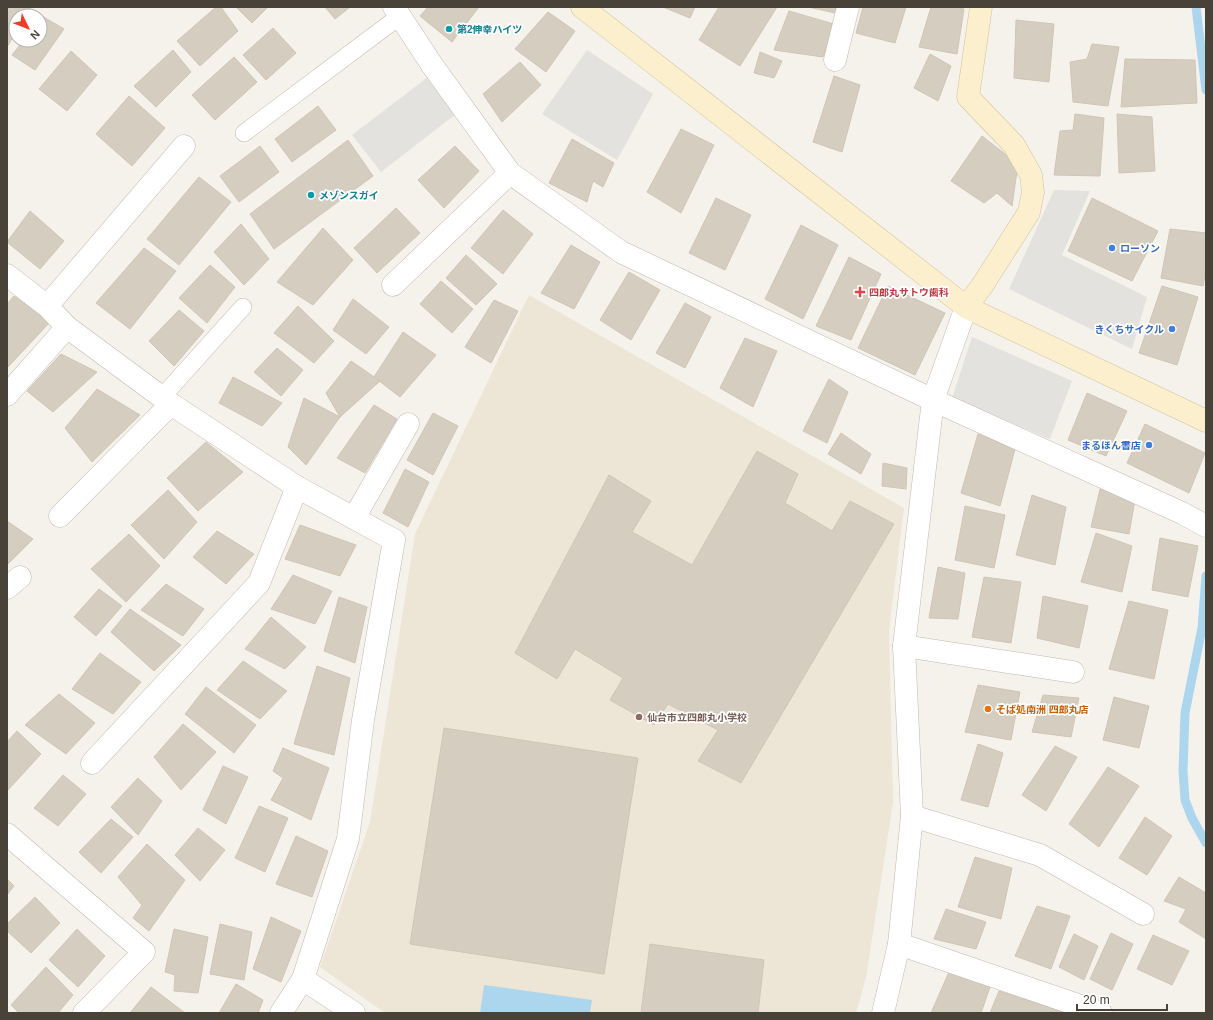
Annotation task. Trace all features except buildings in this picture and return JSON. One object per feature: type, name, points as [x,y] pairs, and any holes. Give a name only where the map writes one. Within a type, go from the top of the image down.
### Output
[{"type":"street","points":[[582,7],[966,307],[1203,420]]},
{"type":"street","points":[[835,60],[848,7]]},
{"type":"street","points":[[883,1013],[899,944],[912,816],[904,646],[933,400],[966,307],[982,286],[1029,212],[1033,192],[1030,175],[1014,145],[968,97],[981,7]]},
{"type":"street","points":[[397,11],[432,65],[510,173],[622,252],[933,400],[1182,513],[1206,526]]},
{"type":"street","points":[[47,306],[184,146]]},
{"type":"street","points":[[393,285],[510,173]]},
{"type":"street","points":[[7,275],[47,306],[67,327],[167,401],[297,487],[394,540],[363,720],[348,839],[303,979],[281,1013]]},
{"type":"street","points":[[7,395],[67,327]]},
{"type":"street","points":[[60,516],[167,401]]},
{"type":"street","points":[[354,518],[408,424]]},
{"type":"street","points":[[92,762],[259,583],[297,487]]},
{"type":"street","points":[[904,646],[1073,672]]},
{"type":"street","points":[[912,816],[1040,855],[1144,914]]},
{"type":"street","points":[[7,834],[144,952],[84,1013]]},
{"type":"street","points":[[899,944],[1101,1013]]},
{"type":"street","points":[[303,979],[354,1013]]},
{"type":"lane","points":[[244,133],[397,11]]},
{"type":"lane","points":[[167,401],[243,308]]},
{"type":"shaded area","points":[[587,50],[653,94],[617,160],[542,114]]},
{"type":"shaded area","points":[[428,77],[456,114],[381,172],[352,135]]},
{"type":"shaded area","points":[[1054,190],[1090,191],[1062,255],[1147,297],[1132,349],[1009,289]]},
{"type":"shaded area","name":"仙台市立四郎丸小学校","points":[[529,295],[904,508],[889,631],[893,803],[866,978],[856,1013],[385,1013],[320,967],[370,822],[415,534]]},
{"type":"shaded area","points":[[972,337],[1072,381],[1050,439],[952,398]]},
{"type":"water","points":[[484,985],[592,1000],[590,1013],[480,1013]]},
{"type":"waterway","points":[[1196,7],[1206,90]]},
{"type":"waterway","points":[[1206,576],[1202,628],[1185,713],[1183,771],[1185,800],[1192,818],[1206,843]]},
{"type":"place","name":"第2伸幸ハイツ","points":[[449,29]]},
{"type":"place","name":"メゾンスガイ","points":[[311,195]]},
{"type":"place","name":"ローソン","points":[[1112,248]]},
{"type":"place","name":"四郎丸サトウ歯科","points":[[860,292]]},
{"type":"place","name":"きくちサイクル","points":[[1172,329]]},
{"type":"place","name":"まるほん書店","points":[[1149,445]]},
{"type":"place","name":"そば処南洲 四郎丸店","points":[[988,709]]},
{"type":"place","name":"仙台市立四郎丸小学校","points":[[639,717]]}]
